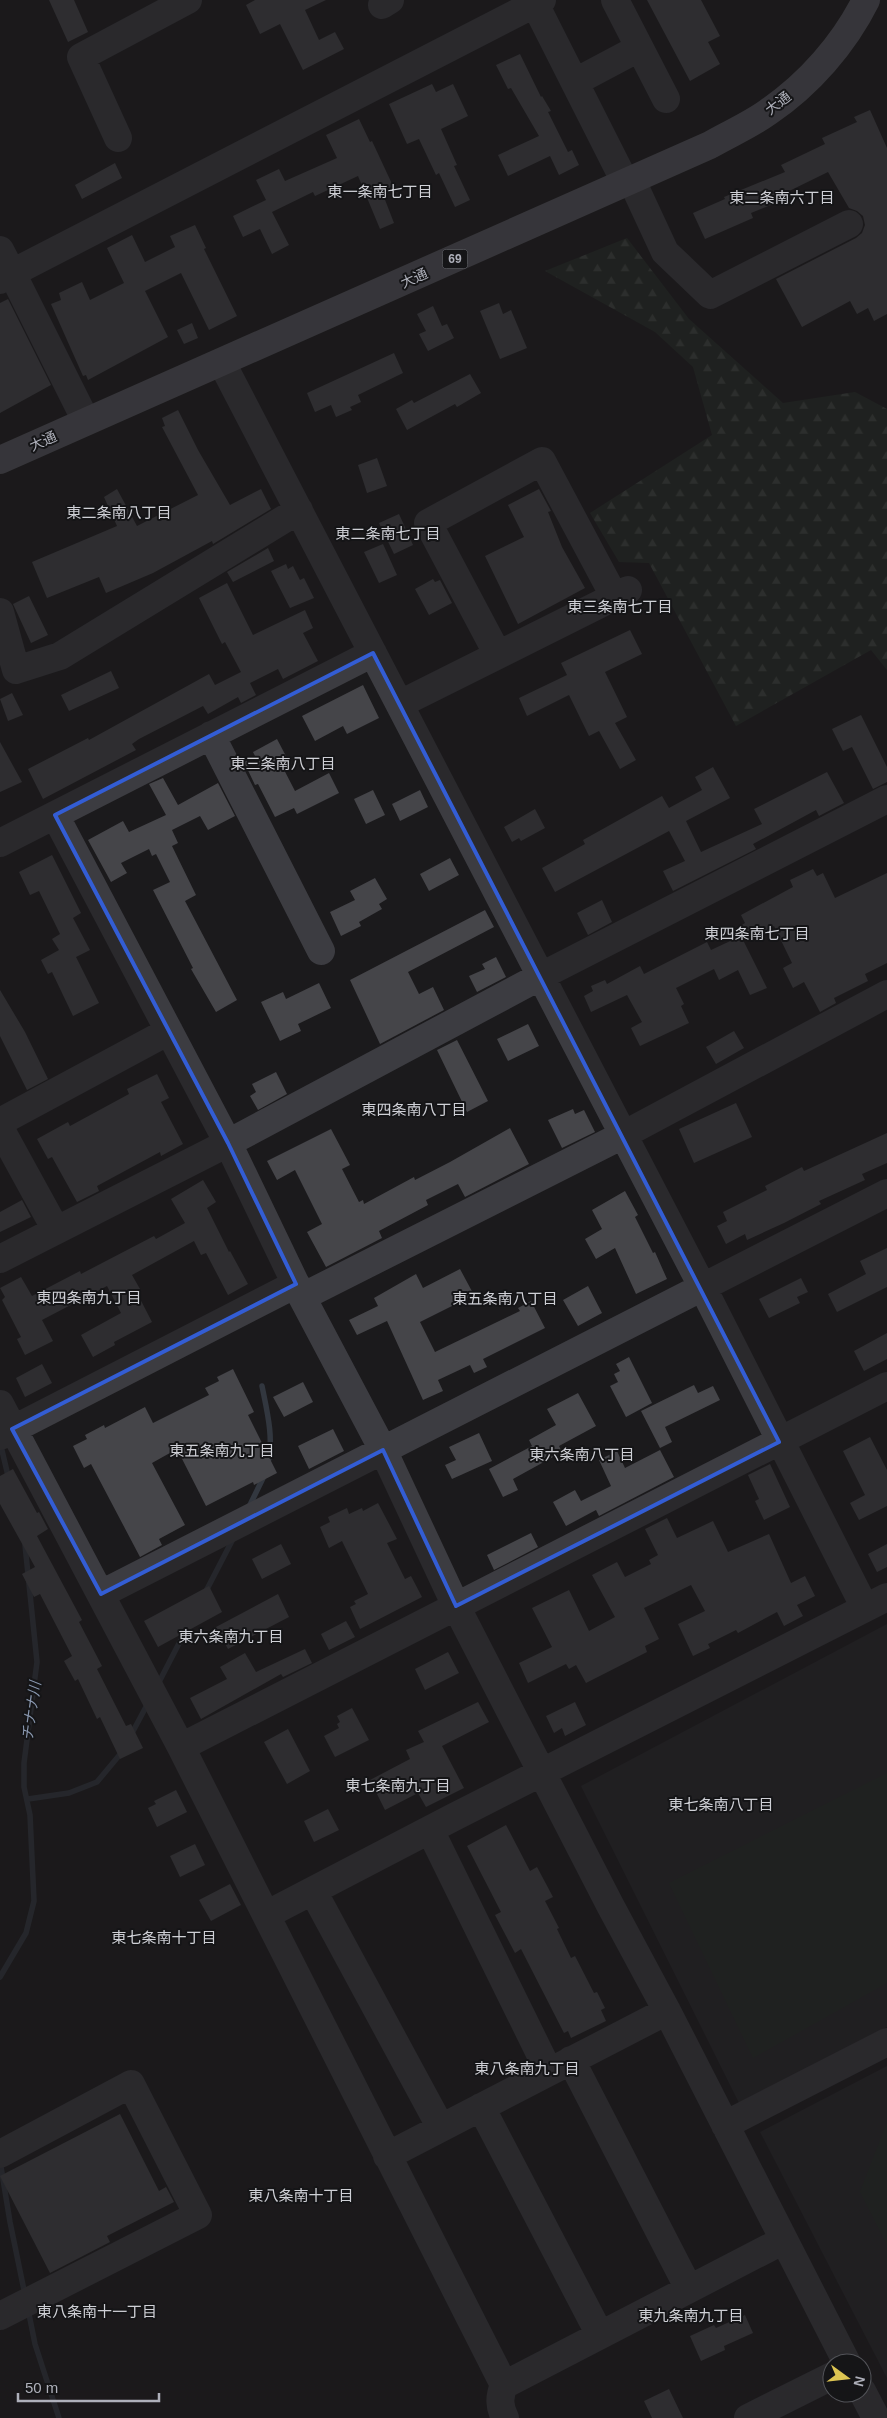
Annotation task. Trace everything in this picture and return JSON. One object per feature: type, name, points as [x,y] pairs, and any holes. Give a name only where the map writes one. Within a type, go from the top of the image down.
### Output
[{"type":"main road","name":"大通","points":[[0,460],[710,145],[768,112],[828,59],[855,23],[866,0]]},
{"type":"street","points":[[118,138],[81,57],[157,6],[188,0]]},
{"type":"street","points":[[615,0],[666,99]]},
{"type":"street","points":[[86,421],[4,268],[537,1],[575,82],[665,252],[710,295],[849,224]]},
{"type":"street","points":[[575,82],[640,48]]},
{"type":"street","points":[[222,363],[541,976],[779,1442],[876,1602],[266,1915]]},
{"type":"street","points":[[400,704],[498,655],[621,593],[542,462],[428,523],[498,655]]},
{"type":"street","points":[[0,612],[16,670],[60,656],[299,510]]},
{"type":"street","points":[[0,843],[373,653]]},
{"type":"street","points":[[211,735],[321,950]]},
{"type":"street","points":[[0,1259],[228,1143],[541,976],[887,799]]},
{"type":"street","points":[[55,815],[228,1143],[299,1290],[382,1450],[456,1606],[667,2011],[842,2353]]},
{"type":"street","points":[[6,1432],[623,1135],[887,994]]},
{"type":"street","points":[[0,1122],[169,1031]]},
{"type":"street","points":[[0,1128],[56,1230]]},
{"type":"street","points":[[101,1594],[887,1193]]},
{"type":"street","points":[[181,1747],[887,1386]]},
{"type":"street","points":[[0,1404],[6,1432],[101,1594],[181,1747],[386,2156],[504,2385]]},
{"type":"street","points":[[430,1830],[560,2066],[689,2289]]},
{"type":"street","points":[[313,1891],[441,2128]]},
{"type":"street","points":[[386,2156],[667,2011]]},
{"type":"street","points":[[725,2125],[887,2042]]},
{"type":"street","points":[[0,2154],[131,2084],[198,2215],[0,2316]]},
{"type":"street","points":[[481,2107],[600,2335]]},
{"type":"street","points":[[505,2418],[500,2410],[500,2396],[504,2385],[784,2240]]},
{"type":"street","points":[[748,2418],[822,2381]]},
{"type":"street","points":[[868,2403],[876,2418]]},
{"type":"highlighted area","points":[[373,653],[779,1442],[456,1606],[383,1450],[101,1594],[12,1429],[296,1284],[228,1143],[55,815]]},
{"type":"shaded area","points":[[887,1624],[887,2027],[739,2103],[581,1786]]},
{"type":"shaded area","points":[[887,2066],[887,2378],[760,2132]]},
{"type":"green space","points":[[627,238],[689,319],[783,403],[855,392],[887,409],[887,670],[871,650],[736,726],[649,563],[619,562],[590,513],[712,435],[693,367],[655,332],[545,271]]},
{"type":"green space","points":[[887,1773],[887,1983],[753,2058],[669,1883]]},
{"type":"green space","points":[[887,2122],[887,2245],[860,2192]]},
{"type":"building","points":[[49,0],[74,0],[88,32],[68,42]]},
{"type":"building","points":[[255,0],[326,0],[305,10],[319,40],[335,32],[344,49],[303,70],[280,24],[260,34],[246,5]]},
{"type":"building","points":[[647,0],[701,0],[720,36],[708,42],[720,64],[690,81]]},
{"type":"building","points":[[520,54],[541,97],[551,111],[548,112],[568,152],[572,150],[579,165],[559,175],[550,156],[508,176],[498,155],[539,136],[511,88],[508,89],[496,65]]},
{"type":"building","points":[[432,84],[436,92],[453,84],[468,116],[441,129],[457,165],[454,166],[470,200],[455,207],[439,173],[436,175],[419,139],[407,144],[389,104]]},
{"type":"building","points":[[870,110],[887,148],[887,314],[874,321],[868,308],[857,314],[850,301],[802,327],[776,279],[856,238],[862,233],[865,225],[863,216],[849,208],[828,172],[779,196],[781,201],[751,213],[753,218],[705,239],[693,213],[725,199],[724,197],[785,172],[781,165],[825,144],[822,138],[857,122],[854,117]]},
{"type":"building","points":[[359,119],[370,142],[372,141],[393,186],[382,192],[394,223],[380,229],[358,176],[315,196],[313,192],[272,212],[289,245],[272,254],[260,229],[243,237],[233,216],[266,200],[256,180],[279,169],[285,181],[337,158],[326,135]]},
{"type":"building","points":[[115,163],[122,178],[82,199],[75,185]]},
{"type":"building","points":[[195,225],[206,248],[204,249],[237,316],[209,330],[181,273],[145,291],[168,337],[88,380],[86,375],[83,376],[51,304],[61,300],[59,293],[82,282],[90,300],[124,283],[107,248],[132,235],[145,262],[175,247],[170,236]]},
{"type":"building","points":[[8,299],[51,385],[0,413],[0,303]]},
{"type":"building","points":[[499,303],[503,314],[511,310],[527,348],[500,359],[480,311]]},
{"type":"building","points":[[433,306],[442,326],[447,324],[454,338],[428,351],[419,334],[426,331],[417,314]]},
{"type":"building","points":[[192,323],[198,338],[184,344],[177,330]]},
{"type":"building","points":[[394,353],[403,373],[358,395],[361,402],[350,407],[352,410],[336,417],[331,405],[315,412],[307,393]]},
{"type":"building","points":[[470,374],[481,393],[457,407],[455,404],[407,430],[396,409],[412,400],[414,403]]},
{"type":"building","points":[[178,410],[198,450],[230,505],[261,489],[271,509],[213,544],[212,541],[153,573],[106,593],[99,577],[47,598],[32,562],[117,526],[104,497],[117,489],[137,526],[198,495],[162,427],[165,426],[162,418]]},
{"type":"building","points":[[377,458],[387,486],[367,493],[358,465]]},
{"type":"building","points":[[539,489],[551,511],[548,512],[562,547],[585,588],[518,624],[485,556],[524,537],[508,505]]},
{"type":"building","points":[[399,514],[413,545],[394,554],[379,523]]},
{"type":"building","points":[[383,544],[397,575],[379,583],[364,552]]},
{"type":"building","points":[[268,548],[274,561],[233,582],[227,572]]},
{"type":"building","points":[[286,564],[288,569],[293,566],[300,580],[304,578],[314,598],[290,608],[271,571]]},
{"type":"building","points":[[433,579],[435,582],[440,580],[452,603],[429,615],[415,589]]},
{"type":"building","points":[[227,583],[253,635],[305,610],[313,628],[303,633],[318,661],[283,679],[278,669],[250,683],[256,695],[241,703],[238,697],[208,714],[203,706],[139,739],[132,744],[136,750],[43,799],[28,769],[88,738],[89,740],[209,674],[215,685],[241,672],[225,642],[222,644],[199,598]]},
{"type":"building","points":[[29,596],[48,635],[31,643],[13,604]]},
{"type":"building","points":[[630,630],[642,654],[605,672],[627,717],[615,723],[636,760],[620,769],[599,731],[589,736],[569,695],[527,716],[519,698],[567,675],[561,663]]},
{"type":"building","points":[[111,671],[119,688],[69,711],[61,695]]},
{"type":"building","points":[[363,685],[379,718],[347,734],[343,726],[315,741],[302,716]]},
{"type":"building","points":[[12,693],[23,715],[8,721],[0,699]]},
{"type":"building","points":[[861,715],[887,767],[887,782],[873,789],[852,747],[843,751],[832,729]]},
{"type":"building","points":[[277,739],[287,758],[280,762],[295,791],[329,773],[339,793],[297,814],[294,808],[275,817],[258,784],[255,785],[244,762],[255,756],[253,752]]},
{"type":"building","points":[[0,742],[22,782],[0,792]]},
{"type":"building","points":[[713,767],[730,798],[686,821],[701,852],[762,824],[754,809],[827,772],[844,803],[819,816],[816,810],[753,844],[756,849],[673,891],[663,871],[685,861],[669,831],[555,892],[542,868],[585,844],[583,840],[662,796],[669,808],[702,790],[695,777]]},
{"type":"building","points":[[163,778],[178,805],[218,783],[235,816],[208,830],[200,816],[172,830],[178,843],[172,846],[196,895],[185,901],[237,1000],[216,1012],[191,969],[193,968],[153,890],[170,882],[156,854],[152,856],[149,849],[121,863],[127,873],[111,882],[88,840],[123,821],[129,832],[166,815],[149,784]]},
{"type":"building","points":[[373,790],[385,815],[366,824],[354,799]]},
{"type":"building","points":[[420,790],[428,807],[400,821],[392,804]]},
{"type":"building","points":[[535,809],[545,828],[521,841],[519,838],[512,842],[504,827]]},
{"type":"building","points":[[52,855],[81,913],[73,918],[90,950],[76,957],[99,1003],[73,1016],[52,972],[48,974],[41,960],[59,950],[52,939],[60,934],[39,891],[30,895],[19,872]]},
{"type":"building","points":[[450,858],[459,875],[429,891],[420,874]]},
{"type":"building","points":[[813,869],[817,876],[823,873],[835,898],[887,873],[887,963],[865,974],[868,981],[834,998],[836,1003],[820,1012],[804,982],[793,988],[783,968],[792,963],[774,926],[749,939],[742,925],[745,923],[741,915],[793,887],[790,880]]},
{"type":"building","points":[[375,878],[387,899],[379,904],[382,909],[359,922],[361,926],[341,936],[330,912],[355,900],[350,891]]},
{"type":"building","points":[[602,900],[612,922],[588,935],[577,913]]},
{"type":"building","points":[[485,910],[494,927],[408,972],[419,994],[433,987],[444,1010],[380,1044],[350,980]]},
{"type":"building","points":[[741,936],[767,988],[750,995],[738,970],[719,980],[714,969],[676,988],[684,1004],[681,1006],[689,1023],[640,1046],[631,1028],[642,1022],[627,995],[591,1012],[584,996],[593,991],[591,986],[605,980],[607,984],[640,966],[644,974],[707,942],[711,950]]},
{"type":"building","points":[[496,957],[506,977],[477,992],[469,976],[485,969],[482,964]]},
{"type":"building","points":[[319,983],[331,1008],[298,1024],[301,1031],[280,1041],[261,1002],[283,992],[286,999]]},
{"type":"building","points":[[0,990],[25,1032],[48,1079],[27,1090],[0,1036]]},
{"type":"building","points":[[528,1024],[539,1046],[508,1061],[497,1039]]},
{"type":"building","points":[[734,1031],[744,1048],[716,1064],[706,1047]]},
{"type":"building","points":[[457,1040],[488,1101],[467,1112],[437,1050]]},
{"type":"building","points":[[276,1072],[287,1094],[258,1110],[250,1096],[256,1092],[252,1084]]},
{"type":"building","points":[[157,1074],[169,1098],[161,1102],[183,1144],[161,1156],[160,1152],[97,1186],[99,1191],[77,1202],[52,1157],[48,1159],[37,1139],[68,1122],[70,1126],[129,1094],[127,1089]]},
{"type":"building","points":[[736,1103],[752,1137],[694,1163],[679,1129]]},
{"type":"building","points":[[573,1109],[575,1114],[584,1110],[595,1132],[562,1148],[548,1120]]},
{"type":"building","points":[[510,1128],[529,1164],[465,1197],[458,1184],[426,1200],[428,1205],[379,1231],[382,1238],[326,1267],[307,1232],[322,1224],[295,1170],[277,1180],[267,1161],[331,1129],[350,1165],[342,1169],[359,1202],[363,1200],[364,1204],[414,1177],[415,1180],[450,1162]]},
{"type":"building","points":[[887,1133],[887,1163],[862,1174],[865,1180],[819,1201],[821,1204],[784,1223],[747,1240],[745,1234],[726,1244],[717,1226],[727,1221],[723,1212],[767,1190],[765,1186],[802,1167],[804,1171]]},
{"type":"building","points":[[203,1180],[216,1202],[207,1208],[229,1252],[248,1284],[228,1295],[206,1253],[201,1255],[194,1241],[132,1275],[140,1289],[136,1291],[152,1322],[114,1342],[115,1345],[93,1357],[81,1335],[121,1313],[107,1286],[42,1320],[53,1341],[25,1355],[17,1339],[21,1337],[2,1300],[5,1297],[0,1288],[21,1277],[32,1296],[80,1271],[81,1274],[154,1236],[156,1239],[185,1223],[171,1199]]},
{"type":"building","points":[[625,1191],[638,1215],[635,1217],[653,1253],[655,1252],[667,1279],[636,1294],[615,1248],[596,1259],[585,1239],[602,1229],[592,1210]]},
{"type":"building","points":[[22,1200],[31,1217],[0,1232],[0,1212]]},
{"type":"building","points":[[887,1248],[887,1287],[837,1312],[828,1294],[866,1274],[860,1261]]},
{"type":"building","points":[[460,1269],[474,1295],[420,1322],[435,1352],[520,1311],[518,1308],[531,1301],[545,1328],[483,1359],[487,1367],[474,1373],[470,1365],[438,1380],[443,1391],[423,1400],[387,1321],[357,1335],[349,1320],[378,1306],[374,1298],[416,1274],[423,1288]]},
{"type":"building","points":[[801,1278],[808,1292],[797,1297],[800,1303],[769,1318],[759,1299]]},
{"type":"building","points":[[588,1286],[602,1313],[578,1326],[563,1300]]},
{"type":"building","points":[[887,1333],[887,1359],[864,1371],[854,1351]]},
{"type":"building","points":[[629,1357],[652,1403],[626,1417],[610,1386],[618,1382],[614,1374],[620,1371],[616,1364]]},
{"type":"building","points":[[42,1364],[52,1383],[25,1397],[16,1378]]},
{"type":"building","points":[[233,1369],[254,1412],[248,1415],[277,1473],[254,1485],[253,1482],[206,1506],[177,1449],[152,1463],[185,1525],[159,1539],[162,1545],[140,1557],[91,1464],[84,1468],[73,1446],[87,1439],[85,1435],[104,1425],[105,1428],[145,1407],[153,1423],[209,1395],[205,1388],[219,1381],[217,1377]]},
{"type":"building","points":[[303,1382],[313,1402],[284,1417],[273,1397]]},
{"type":"building","points":[[694,1385],[698,1393],[713,1386],[720,1400],[665,1427],[672,1442],[660,1448],[641,1411]]},
{"type":"building","points":[[578,1393],[596,1426],[559,1446],[562,1452],[513,1479],[518,1490],[503,1497],[489,1469],[532,1446],[529,1440],[556,1425],[547,1409]]},
{"type":"building","points":[[333,1429],[344,1451],[309,1469],[298,1446]]},
{"type":"building","points":[[479,1433],[492,1461],[452,1479],[445,1465],[456,1460],[449,1447]]},
{"type":"building","points":[[870,1437],[887,1470],[887,1506],[859,1520],[850,1503],[865,1495],[843,1451]]},
{"type":"building","points":[[660,1450],[674,1477],[599,1516],[596,1510],[566,1526],[553,1502],[575,1490],[581,1501],[611,1486],[599,1460],[617,1451],[625,1468]]},
{"type":"building","points":[[770,1464],[790,1507],[764,1520],[755,1501],[759,1499],[748,1475]]},
{"type":"building","points":[[13,1469],[48,1529],[37,1536],[82,1620],[79,1622],[102,1666],[97,1669],[126,1726],[131,1724],[143,1748],[120,1759],[100,1717],[97,1719],[78,1679],[75,1681],[64,1661],[72,1656],[40,1594],[34,1597],[22,1574],[35,1567],[0,1504],[0,1476]]},
{"type":"building","points":[[378,1503],[397,1539],[387,1543],[405,1579],[411,1576],[422,1597],[360,1629],[350,1607],[356,1604],[354,1601],[368,1594],[342,1541],[329,1548],[320,1527],[330,1522],[328,1517],[347,1508],[349,1514],[362,1508],[363,1511]]},
{"type":"building","points":[[667,1518],[677,1538],[713,1521],[728,1552],[769,1534],[791,1583],[805,1576],[815,1596],[797,1605],[803,1616],[784,1626],[777,1612],[738,1633],[736,1630],[708,1644],[710,1648],[693,1656],[678,1624],[705,1611],[691,1585],[644,1608],[659,1639],[645,1646],[647,1652],[586,1683],[576,1665],[569,1669],[566,1664],[528,1683],[519,1663],[552,1647],[532,1608],[569,1590],[589,1631],[615,1617],[592,1575],[617,1562],[625,1577],[651,1564],[649,1560],[658,1555],[645,1529]]},
{"type":"building","points":[[531,1533],[538,1547],[494,1570],[487,1555]]},
{"type":"building","points":[[281,1544],[291,1564],[262,1579],[252,1559]]},
{"type":"building","points":[[887,1544],[887,1567],[877,1572],[868,1554]]},
{"type":"building","points":[[209,1586],[222,1612],[158,1647],[144,1621]]},
{"type":"building","points":[[278,1594],[289,1617],[228,1649],[216,1627]]},
{"type":"building","points":[[346,1621],[355,1637],[329,1650],[321,1634]]},
{"type":"building","points":[[305,1649],[312,1663],[283,1677],[281,1674],[201,1719],[190,1698],[227,1679],[220,1667],[245,1653],[256,1672]]},
{"type":"building","points":[[448,1652],[459,1673],[425,1690],[415,1669]]},
{"type":"building","points":[[478,1702],[489,1722],[442,1746],[464,1788],[426,1807],[418,1793],[385,1810],[370,1780],[410,1759],[406,1750],[424,1742],[418,1731]]},
{"type":"building","points":[[575,1702],[586,1725],[565,1736],[562,1728],[554,1733],[546,1716]]},
{"type":"building","points":[[352,1708],[369,1740],[335,1757],[324,1736],[339,1728],[337,1724],[340,1722],[337,1716]]},
{"type":"building","points":[[288,1729],[310,1771],[287,1784],[264,1742]]},
{"type":"building","points":[[176,1790],[187,1812],[157,1827],[148,1808],[156,1804],[154,1801]]},
{"type":"building","points":[[328,1809],[339,1830],[314,1842],[304,1821]]},
{"type":"building","points":[[506,1825],[530,1871],[537,1867],[553,1897],[545,1901],[559,1928],[557,1929],[571,1958],[575,1956],[594,1993],[597,1992],[605,2008],[601,2010],[606,2021],[571,2038],[568,2031],[564,2033],[521,1949],[515,1953],[495,1915],[501,1912],[467,1846]]},
{"type":"building","points":[[195,1844],[205,1865],[180,1877],[170,1856]]},
{"type":"building","points":[[230,1884],[241,1905],[211,1921],[199,1900]]},
{"type":"building","points":[[120,2114],[159,2191],[166,2187],[174,2202],[107,2236],[110,2242],[50,2273],[0,2176]]},
{"type":"building","points":[[745,2315],[753,2333],[724,2346],[725,2350],[701,2361],[690,2336],[714,2325],[716,2328]]},
{"type":"building","points":[[669,2389],[683,2418],[652,2418],[644,2401]]},
{"type":"waterway","points":[[262,1386],[270,1434],[268,1463]]},
{"type":"waterway","name":"チナナ川","points":[[0,1442],[9,1480]]},
{"type":"waterway","points":[[248,1509],[265,1474]]},
{"type":"waterway","points":[[205,1593],[234,1537]]},
{"type":"waterway","name":"チナナ川","points":[[0,1977],[26,1933],[34,1901],[30,1815],[24,1787],[24,1763],[37,1662],[25,1545]]},
{"type":"waterway","points":[[158,1684],[188,1626]]},
{"type":"waterway","points":[[131,1735],[148,1703]]},
{"type":"waterway","points":[[28,1799],[69,1793],[97,1782],[122,1752]]},
{"type":"waterway","name":"チナナ川","points":[[0,2161],[25,2295]]},
{"type":"waterway","name":"チナナ川","points":[[28,2309],[35,2344],[59,2418]]},
{"type":"district","name":"東一条南七丁目","points":[[380,191]]},
{"type":"district","name":"東二条南六丁目","points":[[782,197]]},
{"type":"district","name":"東二条南八丁目","points":[[119,512]]},
{"type":"district","name":"東二条南七丁目","points":[[388,533]]},
{"type":"district","name":"東三条南七丁目","points":[[620,606]]},
{"type":"district","name":"東三条南八丁目","points":[[283,763]]},
{"type":"district","name":"東四条南七丁目","points":[[757,933]]},
{"type":"district","name":"東四条南八丁目","points":[[414,1109]]},
{"type":"district","name":"東四条南九丁目","points":[[89,1297]]},
{"type":"district","name":"東五条南八丁目","points":[[505,1298]]},
{"type":"district","name":"東五条南九丁目","points":[[222,1450]]},
{"type":"district","name":"東六条南八丁目","points":[[582,1454]]},
{"type":"district","name":"東六条南九丁目","points":[[231,1636]]},
{"type":"district","name":"東七条南九丁目","points":[[398,1785]]},
{"type":"district","name":"東七条南八丁目","points":[[721,1804]]},
{"type":"district","name":"東七条南十丁目","points":[[164,1937]]},
{"type":"district","name":"東八条南九丁目","points":[[527,2068]]},
{"type":"district","name":"東八条南十丁目","points":[[301,2195]]},
{"type":"district","name":"東八条南十一丁目","points":[[97,2311]]},
{"type":"district","name":"東九条南九丁目","points":[[691,2315]]}]
